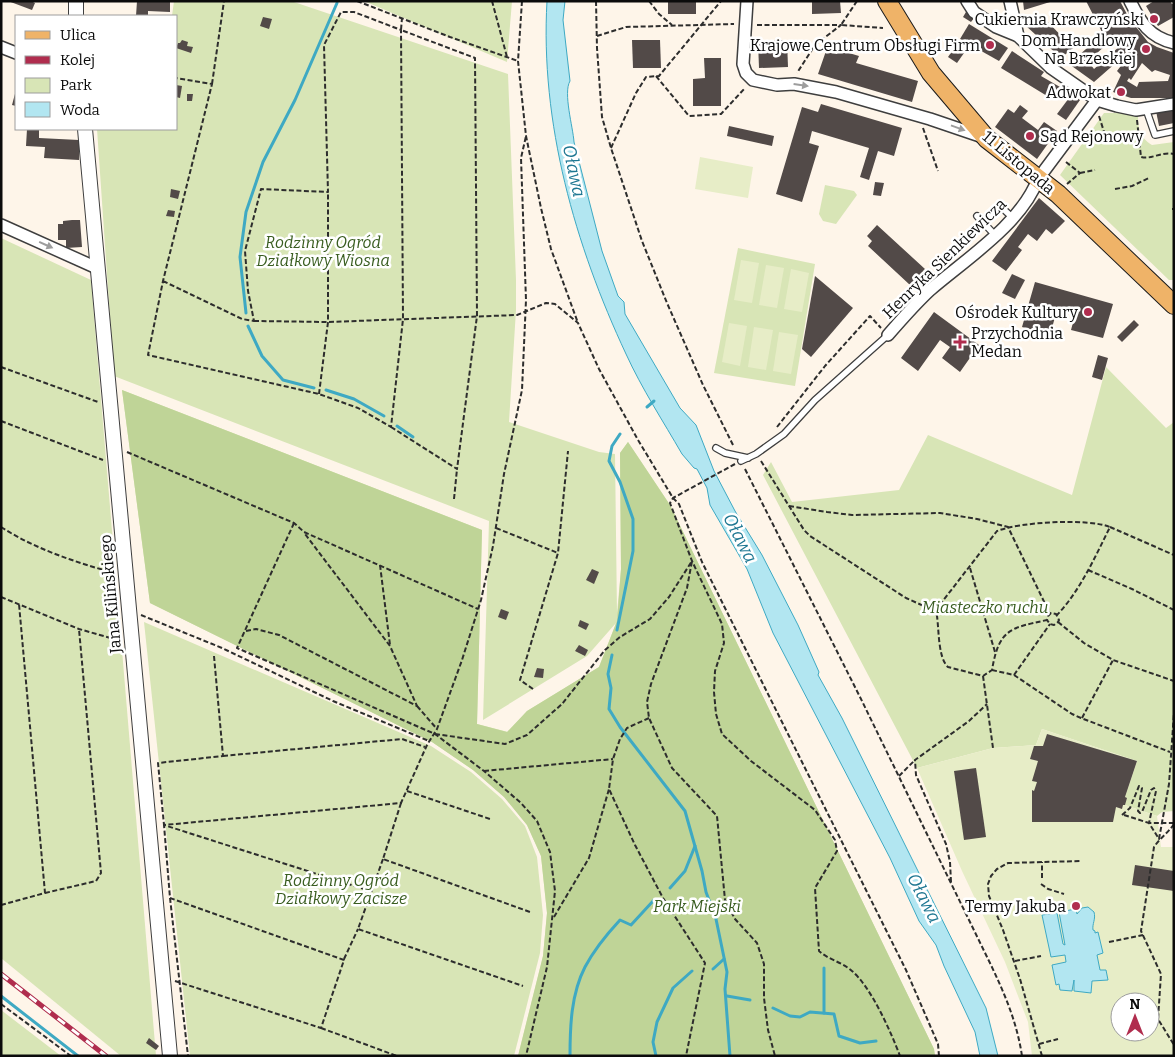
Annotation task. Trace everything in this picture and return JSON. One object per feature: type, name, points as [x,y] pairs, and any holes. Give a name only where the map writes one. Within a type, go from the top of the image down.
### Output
[{"type":"main road","name":"11 Listopada","points":[[887,1],[931,73],[987,139],[1082,216],[1174,305]]},
{"type":"street","points":[[76,1],[76,15]]},
{"type":"street","points":[[747,1],[744,68],[753,80],[776,85],[794,84],[829,91],[930,118],[987,139]]},
{"type":"street","points":[[967,1],[974,12],[996,27],[1018,36],[1051,68],[1097,100],[1141,110],[1174,104]]},
{"type":"street","points":[[1010,1],[1018,36]]},
{"type":"street","points":[[1130,1],[1148,32],[1174,43]]},
{"type":"street","points":[[1,47],[15,54]]},
{"type":"street","name":"Henryka Sienkiewicza","points":[[888,335],[928,292],[1014,219],[1038,179],[1097,100]]},
{"type":"street","name":"Jana Kilińskiego","points":[[85,130],[170,1056]]},
{"type":"street","points":[[1,225],[97,268]]},
{"type":"lane","points":[[1141,110],[1155,135],[1174,131]]},
{"type":"lane","points":[[1000,206],[1014,219]]},
{"type":"lane","points":[[977,216],[995,235]]},
{"type":"lane","name":"Henryka Sienkiewicza","points":[[740,458],[748,458],[756,454],[784,434],[815,400],[888,335]]},
{"type":"lane","points":[[716,448],[740,458]]},
{"type":"path","points":[[224,1],[212,84],[163,281],[148,355],[319,394],[358,408],[457,469]]},
{"type":"path","points":[[357,1],[518,61]]},
{"type":"path","points":[[492,1],[508,58]]},
{"type":"path","points":[[522,1],[518,61],[526,136],[551,249],[578,323],[599,369],[638,440],[673,498],[679,504],[702,562],[906,970],[938,1044],[939,1056]]},
{"type":"path","points":[[596,1],[602,117],[642,241],[667,303],[703,385],[899,776],[1004,992],[1017,1028],[1022,1056]]},
{"type":"path","points":[[649,1],[659,14],[672,25]]},
{"type":"path","points":[[611,148],[636,93],[646,77],[660,76],[721,1]]},
{"type":"path","points":[[797,73],[815,45],[841,25],[857,1]]},
{"type":"path","points":[[319,394],[328,322],[328,192],[324,45],[341,12],[354,12],[476,58],[477,316],[454,499]]},
{"type":"path","points":[[390,427],[403,319],[402,18]]},
{"type":"path","points":[[597,36],[626,27],[672,25],[841,25],[883,28]]},
{"type":"path","points":[[178,78],[212,84]]},
{"type":"path","points":[[1141,110],[1140,157],[1145,158],[1166,153],[1174,154]]},
{"type":"path","points":[[922,127],[938,171]]},
{"type":"path","points":[[321,1028],[344,960],[358,929],[383,859],[401,803],[429,741],[437,729],[478,609],[496,528],[504,474],[522,390],[525,312],[521,158],[526,136]]},
{"type":"path","points":[[1064,160],[1080,173]]},
{"type":"path","points":[[1066,185],[1080,173],[1095,170]]},
{"type":"path","points":[[1115,189],[1132,186],[1149,178]]},
{"type":"path","points":[[254,321],[248,290],[245,252],[261,189],[328,192]]},
{"type":"path","points":[[163,281],[242,319],[254,321],[328,322],[517,315],[546,303],[555,304],[578,323]]},
{"type":"path","name":"Henryka Sienkiewicza","points":[[767,447],[782,419],[825,366],[870,316],[888,335]]},
{"type":"path","points":[[1,366],[110,406]]},
{"type":"path","points":[[1,421],[115,465]]},
{"type":"path","points":[[113,446],[294,523],[304,532],[390,646],[416,706],[437,729]]},
{"type":"path","points":[[532,689],[520,680],[558,554],[568,451]]},
{"type":"path","points":[[756,454],[788,506],[810,536],[906,598],[934,610],[937,616],[944,664],[953,670],[983,676],[992,670],[1014,675],[1072,714],[1170,752]]},
{"type":"path","points":[[740,458],[673,498],[670,503],[692,561],[722,624],[724,643],[715,671],[716,714],[722,734],[751,761],[815,810],[835,840],[837,851],[815,888],[819,951],[824,956],[850,969],[861,979],[892,1034],[900,1056]]},
{"type":"path","points":[[788,506],[852,515],[940,514],[977,519],[1008,527],[1050,614]]},
{"type":"path","points":[[294,523],[238,648],[434,734],[484,771],[537,821],[550,852],[555,891],[547,967],[526,1056]]},
{"type":"path","points":[[934,610],[970,567],[994,533],[1008,527],[1040,524],[1099,523],[1174,555]]},
{"type":"path","points":[[1,527],[20,539],[79,562],[126,576]]},
{"type":"path","points":[[1057,615],[1066,606],[1088,570],[1110,527]]},
{"type":"path","points":[[496,528],[558,554]]},
{"type":"path","points":[[304,532],[478,609]]},
{"type":"path","points":[[692,561],[687,588],[647,702],[649,718],[672,768],[717,816],[726,900],[735,919],[758,943],[764,964],[764,998],[768,1030],[775,1056]]},
{"type":"path","points":[[434,734],[505,744],[527,735],[562,704],[605,650],[620,637],[650,619],[669,597],[692,561]]},
{"type":"path","points":[[380,565],[390,646]]},
{"type":"path","points":[[970,567],[995,652]]},
{"type":"path","points":[[1088,570],[1174,610]]},
{"type":"path","points":[[1,597],[79,628],[114,639],[125,636]]},
{"type":"path","points":[[20,604],[45,893]]},
{"type":"path","points":[[129,615],[140,614],[222,648],[333,701],[429,741]]},
{"type":"path","points":[[1050,614],[1057,615]]},
{"type":"path","points":[[1047,620],[1050,614]]},
{"type":"path","points":[[1057,615],[1058,622],[1084,643],[1113,660],[1174,682]]},
{"type":"path","points":[[992,670],[995,652],[1007,632],[1015,627],[1047,620]]},
{"type":"path","points":[[1047,620],[1050,624]]},
{"type":"path","points":[[1050,624],[1054,625],[1058,622]]},
{"type":"path","points":[[1014,675],[1050,624]]},
{"type":"path","points":[[1,905],[96,881],[101,874],[79,628]]},
{"type":"path","points":[[245,631],[256,630],[279,635],[416,706]]},
{"type":"path","points":[[214,656],[223,756]]},
{"type":"path","points":[[1081,718],[1113,660]]},
{"type":"path","points":[[983,676],[993,748]]},
{"type":"path","points":[[899,776],[915,760],[969,721],[987,704]]},
{"type":"path","points":[[1159,839],[1168,784],[1174,713]]},
{"type":"path","points":[[553,919],[589,858],[609,789],[614,759],[620,739],[627,728],[649,718]]},
{"type":"path","points":[[188,1056],[170,898],[158,763],[402,739],[426,748]]},
{"type":"path","points":[[484,771],[521,766],[569,764],[614,759]]},
{"type":"path","points":[[915,760],[916,775],[946,844],[950,862],[951,884]]},
{"type":"path","points":[[1159,839],[1149,823],[1156,791],[1154,788],[1151,790],[1140,813],[1138,811],[1142,788],[1139,786],[1130,808],[1123,815],[1149,823],[1174,824],[1169,832],[1159,839],[1154,846],[1141,932],[1161,974],[1160,992]]},
{"type":"path","points":[[609,789],[635,845],[663,898],[704,963],[686,1056]]},
{"type":"path","points":[[406,791],[490,820]]},
{"type":"path","points":[[164,825],[401,803]]},
{"type":"path","points":[[164,825],[370,891]]},
{"type":"path","points":[[383,859],[530,912]]},
{"type":"path","points":[[1042,1056],[1015,962],[989,896],[988,884],[991,876],[997,869],[1008,863],[1081,861]]},
{"type":"path","points":[[1042,862],[1042,878]]},
{"type":"path","points":[[1042,884],[1048,889],[1064,894]]},
{"type":"path","points":[[170,898],[344,960]]},
{"type":"path","points":[[358,929],[523,986]]},
{"type":"path","points":[[1109,942],[1143,935]]},
{"type":"path","points":[[1015,962],[1041,956]]},
{"type":"path","points":[[164,980],[168,979],[321,1028],[397,1056]]},
{"type":"path","points":[[1,1004],[71,1056]]},
{"type":"path","points":[[1160,1022],[1174,1045]]},
{"type":"path","points":[[1039,1044],[1058,1039]]},
{"type":"green space","name":"Rodzinny Ogród Działkowy Wiosna","points":[[174,1],[291,1],[508,74],[516,280],[509,422],[599,452],[615,454],[617,613],[621,569],[620,453],[628,442],[670,505],[934,1049],[935,1056],[518,1056],[543,956],[547,913],[541,856],[527,825],[504,797],[473,770],[432,742],[150,603],[122,390],[482,530],[477,724],[508,732],[527,711],[599,667],[616,623],[587,656],[483,720],[489,521],[114,376],[97,130],[178,130],[178,15],[172,15]]},
{"type":"green space","points":[[364,1],[512,1],[507,62]]},
{"type":"green space","points":[[1104,113],[1138,113],[1140,132],[1144,139],[1152,145],[1174,142],[1174,280],[1169,280],[1060,175]]},
{"type":"green space","points":[[700,157],[753,167],[748,198],[695,189]]},
{"type":"green space","points":[[825,185],[854,191],[857,195],[836,224],[823,221],[819,214]]},
{"type":"green space","points":[[1,238],[91,280],[156,1056],[121,1056],[1,958]]},
{"type":"green space","points":[[738,248],[815,264],[795,386],[714,373]]},
{"type":"green space","points":[[741,260],[759,263],[752,303],[734,300]]},
{"type":"green space","points":[[766,265],[784,268],[777,308],[759,305]]},
{"type":"green space","points":[[791,269],[809,273],[802,312],[784,309]]},
{"type":"green space","points":[[729,323],[747,326],[740,366],[722,362]]},
{"type":"green space","points":[[754,327],[773,330],[766,370],[748,367]]},
{"type":"green space","points":[[779,332],[798,335],[791,374],[773,371]]},
{"type":"green space","name":"Miasteczko ruchu","points":[[1106,367],[1166,428],[1174,422],[1174,811],[1162,812],[1157,816],[1125,805],[1125,797],[1137,761],[1042,729],[1036,745],[993,748],[917,768],[763,475],[771,462],[792,502],[899,490],[928,435],[1072,495]]},
{"type":"green space","name":"Park Miejski","points":[[122,390],[482,530],[477,724],[507,732],[527,711],[599,667],[617,621],[621,569],[620,453],[628,442],[670,505],[934,1049],[935,1056],[518,1056],[543,956],[547,913],[541,856],[527,825],[504,797],[473,770],[432,742],[150,603]]},
{"type":"green space","name":"Rodzinny Ogród Działkowy Zacisze","points":[[144,622],[431,746],[471,772],[502,799],[525,826],[537,857],[543,915],[540,953],[514,1056],[190,1056]]},
{"type":"green space","name":"Termy Jakuba","points":[[1042,729],[1137,761],[1125,797],[1127,798],[1125,805],[1157,816],[1161,847],[1174,847],[1174,1056],[1032,1056],[1028,1022],[1005,962],[962,871],[917,768],[993,748],[1036,745]]},
{"type":"green space","points":[[1,1010],[61,1056],[1,1056]]},
{"type":"water","name":"Oława","points":[[547,1],[565,1],[563,20],[570,81],[568,86],[568,102],[574,142],[602,251],[618,296],[624,302],[625,314],[680,408],[696,425],[714,471],[735,511],[762,555],[798,625],[819,672],[818,675],[842,718],[986,1008],[998,1056],[980,1056],[975,1032],[936,945],[919,921],[890,858],[773,633],[747,569],[710,505],[707,488],[697,469],[682,454],[646,392],[632,367],[608,313],[577,227],[555,138],[546,47]]},
{"type":"water","points":[[1088,907],[1094,912],[1093,930],[1095,933],[1098,932],[1103,953],[1097,955],[1100,970],[1106,970],[1108,980],[1092,981],[1091,993],[1074,991],[1074,980],[1072,991],[1060,990],[1059,984],[1056,985],[1052,965],[1066,962],[1065,955],[1051,957],[1042,915],[1057,913],[1063,944],[1065,945],[1059,912],[1076,909],[1077,914],[1082,908]]},
{"type":"building","points":[[8,1],[31,1],[35,3],[32,10]]},
{"type":"building","points":[[137,1],[170,1],[170,12],[148,11],[148,15],[136,15]]},
{"type":"building","points":[[668,1],[696,1],[696,14],[668,14]]},
{"type":"building","points":[[812,1],[840,1],[841,13],[812,14]]},
{"type":"building","points":[[1023,1],[1050,1],[1050,2],[1024,10]]},
{"type":"building","points":[[1086,1],[1120,1],[1129,18],[1148,42],[1174,53],[1173,98],[1131,98],[1113,92],[1121,75],[1117,71],[1130,54],[1125,50],[1126,54],[1094,82],[1069,64],[1103,34]],"holes":[[[1114,38],[1120,46],[1094,69],[1088,61]],[[1142,63],[1152,72],[1155,70],[1170,75],[1168,81],[1139,82],[1137,87],[1127,81],[1129,78],[1131,80]]]},
{"type":"building","points":[[1154,1],[1170,1],[1172,4],[1174,3],[1174,17],[1158,26],[1146,6]]},
{"type":"building","points":[[966,12],[974,18],[971,22],[963,17]]},
{"type":"building","points":[[263,17],[272,19],[269,29],[260,26]]},
{"type":"building","points":[[1044,18],[1073,48],[1061,58],[1025,25]]},
{"type":"building","points":[[969,24],[1008,48],[999,61],[960,39]]},
{"type":"building","points":[[182,40],[188,42],[187,46],[193,47],[191,53],[178,49],[178,43]]},
{"type":"building","points":[[632,40],[660,40],[661,68],[633,68]]},
{"type":"building","points":[[787,40],[788,67],[759,68],[758,41]]},
{"type":"building","points":[[955,47],[964,53],[957,63],[948,57]]},
{"type":"building","points":[[839,50],[859,56],[856,63],[918,81],[912,102],[818,74],[826,51],[837,54]]},
{"type":"building","points":[[1012,51],[1044,72],[1041,76],[1060,87],[1052,99],[1001,68]]},
{"type":"building","points":[[704,58],[721,58],[721,106],[693,106],[693,79],[705,78]]},
{"type":"building","points":[[178,85],[182,86],[180,98],[178,98]]},
{"type":"building","points":[[15,94],[15,106],[12,105]]},
{"type":"building","points":[[187,94],[193,94],[192,101],[187,101]]},
{"type":"building","points":[[1072,94],[1080,100],[1066,120],[1057,114]]},
{"type":"building","points":[[821,104],[902,128],[894,156],[878,151],[869,180],[860,177],[869,148],[812,131],[809,143],[819,146],[802,202],[776,194],[802,107],[818,112]]},
{"type":"building","name":"Sąd Rejonowy","points":[[1020,105],[1028,111],[1022,118],[1038,130],[1044,122],[1057,131],[1037,159],[995,127],[1008,109],[1014,113]]},
{"type":"building","points":[[1174,107],[1174,123],[1159,126],[1156,111]]},
{"type":"building","points":[[729,126],[774,136],[772,146],[727,136]]},
{"type":"building","points":[[27,130],[39,130],[39,138],[79,140],[79,160],[44,158],[45,147],[26,146]]},
{"type":"building","points":[[875,182],[884,183],[881,196],[873,195]]},
{"type":"building","points":[[171,189],[180,191],[178,199],[170,197]]},
{"type":"building","points":[[1039,198],[1065,221],[1052,234],[1046,229],[1037,241],[1028,234],[1018,247],[1022,250],[1006,271],[992,261]]},
{"type":"building","points":[[168,210],[175,211],[174,217],[166,216]]},
{"type":"building","points":[[80,220],[82,247],[66,248],[66,240],[58,240],[58,224],[63,224],[63,221]]},
{"type":"building","points":[[877,225],[925,269],[910,285],[868,246],[872,241],[867,236]]},
{"type":"building","points":[[1012,274],[1025,280],[1015,299],[1002,293]]},
{"type":"building","points":[[815,276],[853,308],[811,357],[802,349]]},
{"type":"building","name":"Ośrodek Kultury","points":[[1035,282],[1113,304],[1103,338],[1071,330],[1075,315],[1057,310],[1050,335],[1022,327]]},
{"type":"building","name":"Przychodnia Medan","points":[[934,312],[979,345],[960,372],[942,358],[950,347],[940,340],[918,371],[901,358]]},
{"type":"building","points":[[1134,320],[1139,325],[1122,342],[1117,337]]},
{"type":"building","points":[[1098,355],[1108,358],[1102,380],[1092,377]]},
{"type":"building","points":[[592,569],[599,572],[594,584],[586,580]]},
{"type":"building","points":[[501,609],[509,612],[506,620],[498,617]]},
{"type":"building","points":[[580,620],[589,624],[586,630],[578,626]]},
{"type":"building","points":[[579,645],[588,650],[585,656],[575,651]]},
{"type":"building","points":[[537,668],[544,669],[543,678],[534,677]]},
{"type":"building","points":[[1047,734],[1137,761],[1125,797],[1127,798],[1125,805],[1123,805],[1122,809],[1116,807],[1113,822],[1032,822],[1032,790],[1034,791],[1037,782],[1032,781],[1038,761],[1030,759],[1034,746],[1043,746]]},
{"type":"building","points":[[976,768],[986,837],[964,840],[954,771]]},
{"type":"building","points":[[1135,865],[1174,871],[1174,891],[1132,885]]},
{"type":"building","points":[[149,1038],[159,1046],[156,1050],[146,1043]]},
{"type":"waterway","points":[[246,313],[240,257],[246,212],[263,162],[295,100],[337,3]]},
{"type":"waterway","points":[[248,326],[262,356],[283,380],[314,388]]},
{"type":"waterway","points":[[326,390],[354,399],[384,416]]},
{"type":"waterway","points":[[647,407],[654,401]]},
{"type":"waterway","points":[[397,426],[413,437]]},
{"type":"waterway","points":[[617,630],[633,551],[633,519],[620,482],[609,461],[612,446],[620,434]]},
{"type":"waterway","points":[[612,655],[608,674],[611,688],[609,709],[620,727],[685,811],[706,892],[716,919],[727,972],[725,989],[730,1056]]},
{"type":"waterway","points":[[670,888],[685,871],[695,846]]},
{"type":"waterway","points":[[570,1056],[574,999],[585,967],[592,954],[620,920],[631,925],[654,900]]},
{"type":"waterway","points":[[713,969],[724,959]]},
{"type":"waterway","points":[[824,968],[824,1013]]},
{"type":"waterway","points":[[656,1056],[653,1042],[657,1022],[673,988],[692,971]]},
{"type":"waterway","points":[[1,996],[78,1056]]},
{"type":"waterway","points":[[727,996],[750,1000]]},
{"type":"waterway","points":[[773,1008],[790,1016],[800,1017],[810,1012],[834,1014],[839,1036],[860,1043],[876,1041]]},
{"type":"railway","points":[[1,974],[106,1056]]},
{"type":"place","name":"Cukiernia Krawczyński","points":[[1154,19]]},
{"type":"place","name":"Krajowe Centrum Obsługi Firm","points":[[990,45]]},
{"type":"place","name":"Dom Handlowy Na Brzeskiej","points":[[1146,49]]},
{"type":"place","name":"Adwokat","points":[[1121,92]]},
{"type":"place","name":"Sąd Rejonowy","points":[[1030,136]]},
{"type":"place","name":"Ośrodek Kultury","points":[[1088,312]]},
{"type":"place","name":"Przychodnia Medan","points":[[960,342]]},
{"type":"place","name":"Termy Jakuba","points":[[1076,906]]}]
